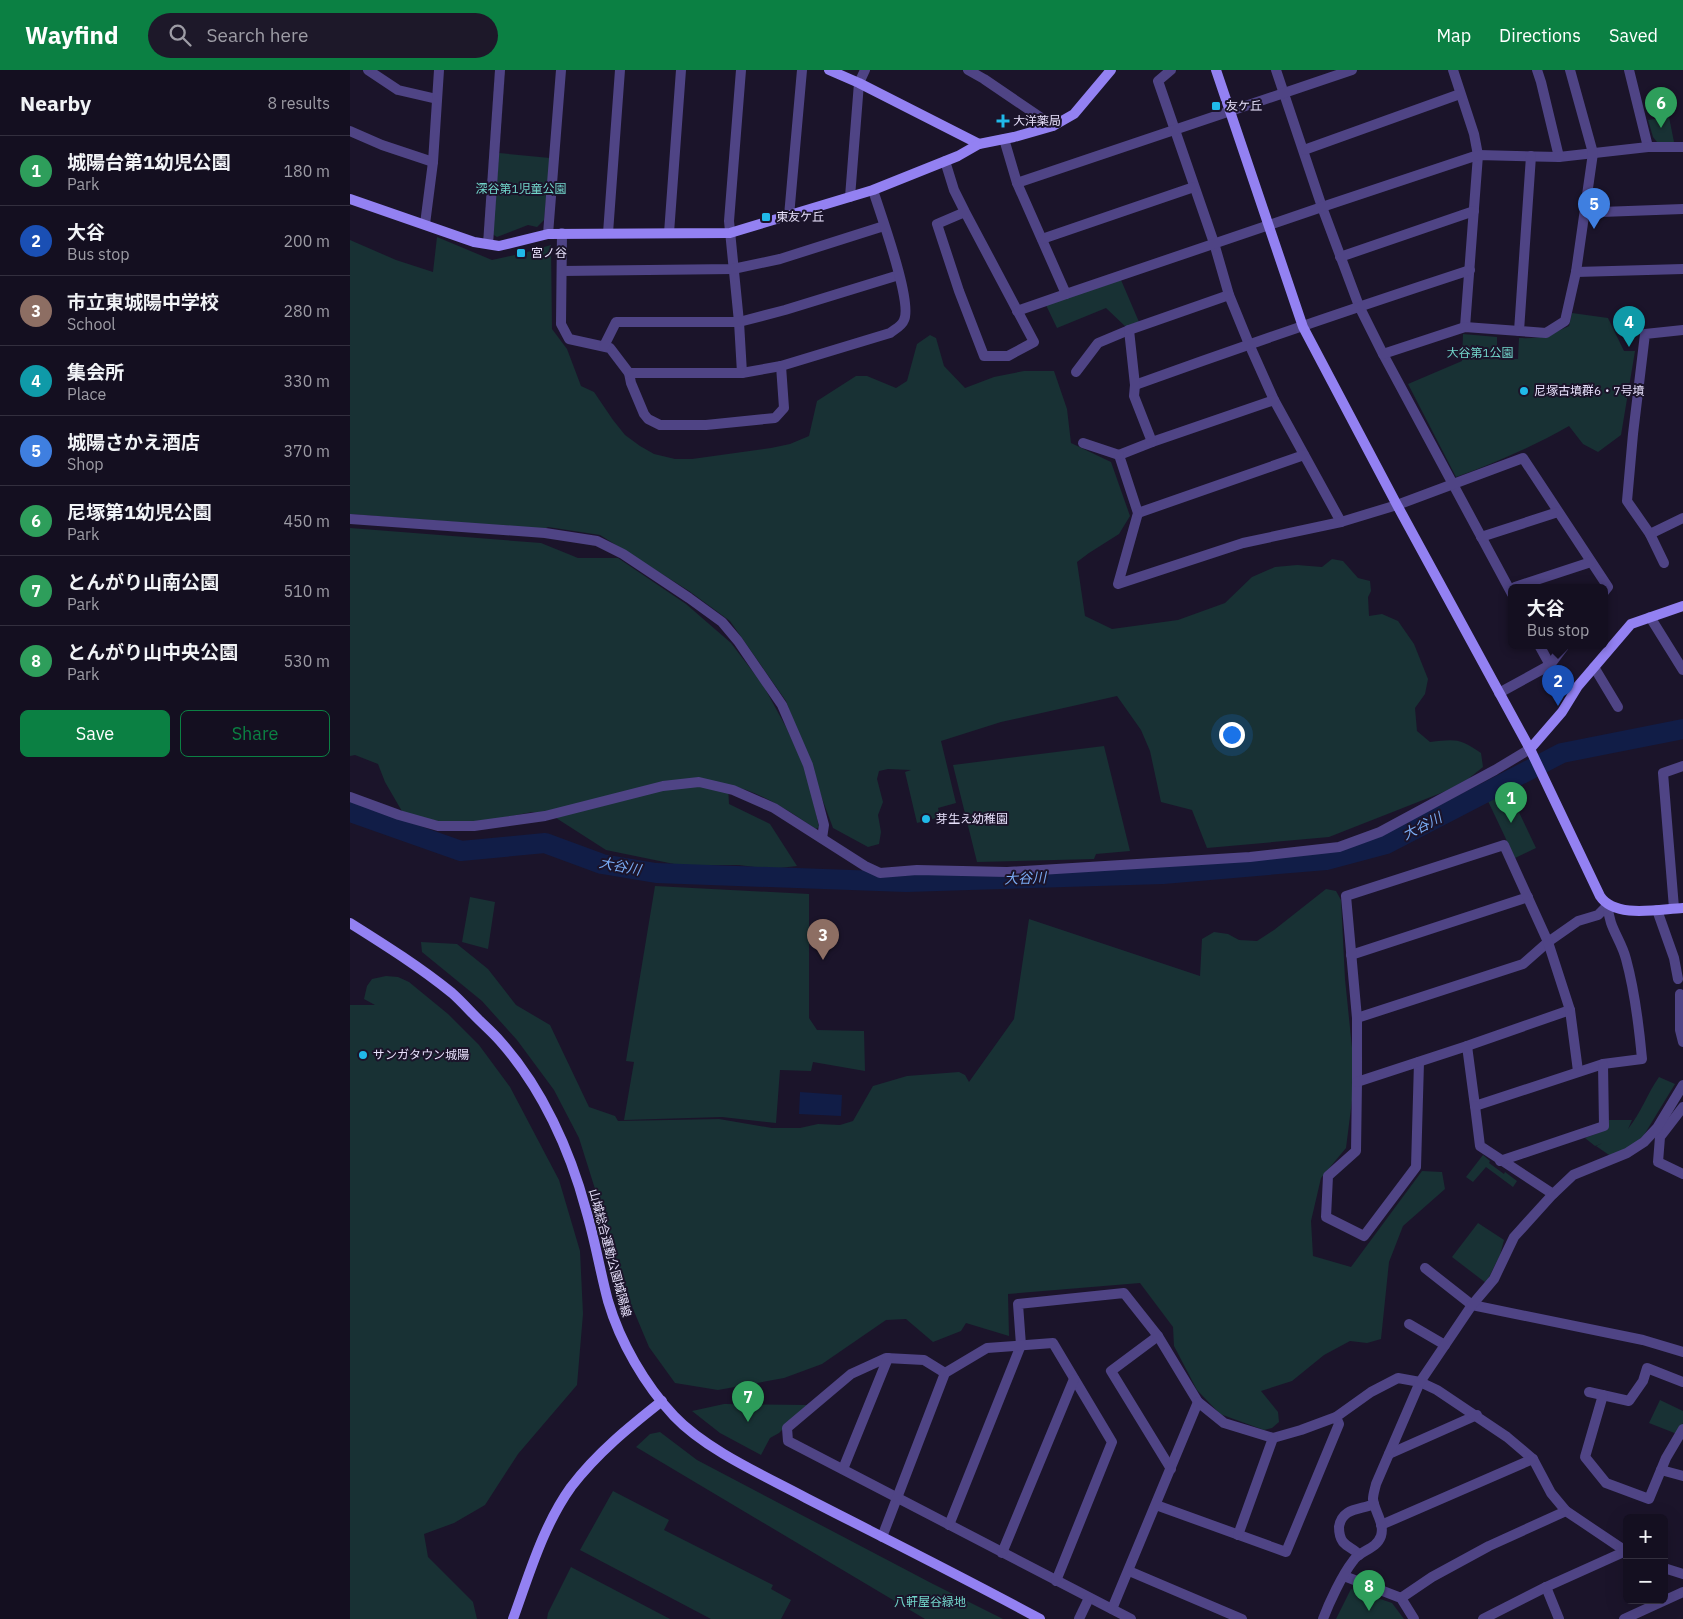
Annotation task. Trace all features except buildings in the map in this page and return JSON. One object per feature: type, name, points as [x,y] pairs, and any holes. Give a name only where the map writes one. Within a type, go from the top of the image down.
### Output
[{"type":"street","points":[[368,70],[398,90],[437,99]]},
{"type":"street","points":[[425,224],[433,162],[439,70]]},
{"type":"street","points":[[488,244],[500,70]]},
{"type":"street","points":[[548,234],[561,70]]},
{"type":"street","points":[[608,233],[620,70]]},
{"type":"street","points":[[669,233],[681,70]]},
{"type":"street","points":[[741,70],[728,221],[739,322],[742,373]]},
{"type":"street","points":[[789,216],[802,70]]},
{"type":"street","points":[[829,70],[859,83],[979,144]]},
{"type":"street","points":[[850,197],[859,83],[865,70]]},
{"type":"street","points":[[968,70],[1053,126]]},
{"type":"street","points":[[350,199],[474,242],[499,246],[548,234],[562,233],[730,233],[873,190],[958,156],[979,144],[1053,126],[1074,114],[1111,70]]},
{"type":"street","points":[[1171,70],[1158,81],[1214,244],[1229,295],[1274,400],[1341,522]]},
{"type":"street","points":[[1216,70],[1303,327],[1532,754],[1600,896],[1608,905],[1621,910],[1678,908],[1663,773],[1683,766]]},
{"type":"street","points":[[1276,70],[1322,206],[1359,306],[1481,537],[1508,584]]},
{"type":"street","points":[[1017,183],[1284,93],[1337,72],[1352,70]]},
{"type":"street","points":[[1453,70],[1474,134],[1478,155],[1465,327]]},
{"type":"street","points":[[1537,70],[1542,82],[1559,157]]},
{"type":"street","points":[[1383,354],[1465,327],[1546,333],[1565,321],[1576,272],[1593,153],[1570,70]]},
{"type":"street","points":[[1629,70],[1648,147]]},
{"type":"street","points":[[1304,150],[1460,94]]},
{"type":"street","points":[[350,131],[382,145],[433,162]]},
{"type":"street","points":[[1004,139],[1017,183],[1066,294]]},
{"type":"street","points":[[1017,311],[1322,206],[1478,155],[1559,157],[1648,147],[1683,147]]},
{"type":"street","points":[[1519,331],[1531,156]]},
{"type":"street","points":[[945,161],[954,190],[1034,342],[1008,356],[984,356],[959,291],[937,224],[965,212]]},
{"type":"street","points":[[1042,239],[1194,187]]},
{"type":"street","points":[[629,373],[742,373],[781,366],[890,333],[898,327],[904,320],[906,305],[899,275],[873,190]]},
{"type":"street","points":[[1585,211],[1683,209]]},
{"type":"street","points":[[1340,257],[1474,210]]},
{"type":"street","points":[[562,271],[733,269],[780,258],[884,226]]},
{"type":"street","points":[[562,233],[560,324],[568,339],[610,348],[629,373],[641,409],[648,419],[667,426],[706,425],[775,418],[784,408],[781,366]]},
{"type":"street","points":[[1576,272],[1683,269]]},
{"type":"street","points":[[1134,385],[1359,306],[1470,270]]},
{"type":"street","points":[[604,346],[616,322],[739,322],[899,275]]},
{"type":"street","points":[[1076,372],[1098,343],[1229,295]]},
{"type":"street","points":[[1130,330],[1134,396],[1152,442]]},
{"type":"street","points":[[1664,564],[1650,534],[1627,501],[1635,414],[1646,334],[1683,330]]},
{"type":"street","points":[[1083,443],[1118,455],[1274,400]]},
{"type":"street","points":[[1118,455],[1138,513],[1118,584],[1243,543],[1341,522],[1397,505],[1523,458],[1606,584]]},
{"type":"street","points":[[1138,513],[1304,455]]},
{"type":"street","points":[[1481,537],[1558,512]]},
{"type":"street","points":[[1650,534],[1683,518]]},
{"type":"street","points":[[350,519],[545,533],[597,540],[623,554],[689,598],[722,622],[738,641],[782,704],[808,765],[824,825],[822,838]]},
{"type":"street","points":[[1529,584],[1591,562]]},
{"type":"street","points":[[350,797],[399,815],[438,826],[474,826],[545,816],[663,786],[699,782],[733,790],[774,808],[865,866],[880,873],[917,870],[1017,872],[1250,857],[1339,847],[1380,832],[1495,770],[1532,754],[1578,686],[1631,624],[1683,606]]},
{"type":"street","points":[[1650,617],[1683,670]]},
{"type":"street","points":[[1541,649],[1550,665]]},
{"type":"street","points":[[1499,693],[1550,665],[1562,649]]},
{"type":"street","points":[[1594,667],[1618,707]]},
{"type":"street","points":[[1419,1062],[1416,1167],[1364,1236],[1326,1217],[1328,1176],[1356,1151],[1357,1018],[1346,896],[1504,845],[1548,942],[1570,1010],[1578,1071]]},
{"type":"street","points":[[1352,955],[1528,897]]},
{"type":"street","points":[[1357,1018],[1523,964],[1548,942],[1578,921],[1598,915],[1608,905]]},
{"type":"street","points":[[1475,1106],[1603,1064],[1642,1060],[1632,981],[1626,957],[1608,917],[1608,905]]},
{"type":"street","points":[[1657,910],[1674,958],[1678,979]]},
{"type":"street","name":"山城総合運動公園城陽線","points":[[350,923],[402,956],[454,994],[500,1041],[528,1079],[549,1114],[577,1179],[587,1211],[609,1304],[619,1331],[649,1384],[675,1417],[695,1435],[744,1465],[1040,1619]]},
{"type":"street","points":[[1680,994],[1680,1030],[1683,1042]]},
{"type":"street","points":[[1357,1082],[1570,1010]]},
{"type":"street","points":[[1467,1046],[1480,1146],[1553,1194]]},
{"type":"street","points":[[1500,1160],[1604,1126],[1603,1064]]},
{"type":"street","points":[[1323,1619],[1327,1607],[1353,1560],[1376,1544],[1380,1538],[1381,1525],[1373,1497],[1376,1484],[1420,1382],[1472,1305],[1494,1279],[1514,1237],[1573,1175],[1627,1153],[1644,1142],[1657,1128],[1683,1085]]},
{"type":"street","points":[[1683,1107],[1660,1137],[1658,1162],[1683,1174]]},
{"type":"street","points":[[1425,1268],[1472,1305],[1643,1340],[1683,1352]]},
{"type":"street","points":[[949,1525],[1020,1345],[1018,1304],[1124,1294],[1158,1336],[1198,1402],[1224,1423],[1273,1438],[1336,1417],[1372,1392],[1398,1378],[1420,1382],[1437,1390],[1477,1415],[1507,1437],[1533,1459],[1551,1493],[1566,1511],[1623,1550]]},
{"type":"street","points":[[1409,1324],[1445,1345]]},
{"type":"street","points":[[1158,1336],[1111,1371],[1170,1469]]},
{"type":"street","points":[[882,1537],[945,1373],[987,1348],[1054,1343],[1112,1442],[1056,1581]]},
{"type":"street","points":[[945,1373],[924,1360],[888,1358],[851,1374],[787,1428],[788,1441],[1131,1619]]},
{"type":"street","points":[[843,1470],[888,1358]]},
{"type":"street","points":[[1589,1392],[1629,1402],[1643,1381],[1646,1368],[1683,1382]]},
{"type":"street","points":[[1002,1553],[1074,1379]]},
{"type":"street","points":[[1603,1395],[1586,1457],[1606,1483],[1649,1499],[1666,1458],[1683,1429]]},
{"type":"street","points":[[513,1619],[537,1552],[553,1518],[571,1488],[602,1452],[622,1433],[662,1401]]},
{"type":"street","points":[[1112,1609],[1198,1402]]},
{"type":"street","points":[[1389,1454],[1477,1415]]},
{"type":"street","points":[[1156,1505],[1286,1552],[1339,1424],[1336,1417]]},
{"type":"street","points":[[1238,1535],[1273,1438]]},
{"type":"street","points":[[1381,1525],[1533,1459]]},
{"type":"street","points":[[1661,1470],[1683,1476]]},
{"type":"street","points":[[1358,1555],[1355,1550],[1344,1544],[1340,1538],[1340,1524],[1348,1512],[1374,1504]]},
{"type":"street","points":[[1401,1598],[1432,1577],[1481,1550],[1566,1511]]},
{"type":"street","points":[[1483,1619],[1546,1587],[1623,1553]]},
{"type":"street","points":[[1668,1569],[1683,1574]]},
{"type":"street","points":[[1129,1571],[1242,1619]]},
{"type":"street","points":[[1344,1576],[1401,1598],[1414,1619]]},
{"type":"street","points":[[1546,1587],[1559,1619]]},
{"type":"street","points":[[1624,1619],[1683,1592]]},
{"type":"street","points":[[1079,1619],[1090,1598]]},
{"type":"green space","points":[[1669,117],[1674,142],[1657,142],[1653,137],[1648,120]]},
{"type":"green space","name":"深谷第1児童公園","points":[[499,153],[550,158],[544,220],[537,227],[528,225],[497,237],[492,234]]},
{"type":"green space","points":[[437,237],[492,260],[551,245],[552,329],[567,349],[581,386],[594,392],[625,435],[654,454],[675,459],[692,459],[771,448],[790,444],[809,436],[817,401],[856,376],[867,376],[896,388],[907,381],[917,344],[930,335],[936,338],[944,366],[965,388],[994,377],[1024,371],[1054,371],[1067,409],[1071,443],[1111,462],[1130,516],[1119,534],[1077,562],[1085,616],[1112,629],[1178,620],[1225,603],[1252,577],[1275,567],[1297,565],[1322,567],[1332,559],[1343,561],[1358,578],[1370,581],[1371,591],[1368,597],[1369,616],[1382,614],[1398,621],[1414,644],[1428,679],[1425,694],[1415,708],[1417,731],[1430,742],[1452,740],[1468,745],[1481,753],[1483,767],[1468,779],[1446,791],[1329,837],[1207,848],[1192,810],[1161,802],[1150,751],[1141,730],[1117,696],[1001,722],[941,741],[956,803],[938,808],[940,817],[917,823],[905,772],[911,770],[888,769],[879,771],[877,779],[883,802],[878,815],[881,832],[879,844],[868,847],[833,828],[786,701],[730,621],[689,591],[600,535],[548,527],[544,529],[350,514],[350,240],[396,260],[433,272]]},
{"type":"green space","points":[[1121,280],[1139,322],[1126,327],[1106,308],[1057,328],[1046,305]]},
{"type":"green space","name":"大谷第1公園","points":[[1572,313],[1608,318],[1624,351],[1635,351],[1621,435],[1598,452],[1583,444],[1569,426],[1513,454],[1456,477],[1408,384],[1462,361],[1463,334],[1497,337],[1497,358],[1518,359],[1519,338],[1545,336],[1569,326]]},
{"type":"green space","points":[[350,528],[541,543],[578,558],[618,558],[686,604],[731,643],[763,685],[786,727],[806,770],[819,827],[816,829],[763,797],[728,785],[729,804],[770,824],[797,866],[771,869],[739,865],[679,865],[606,850],[553,816],[532,812],[491,820],[446,823],[403,813],[385,782],[378,764],[355,755],[350,756]]},
{"type":"green space","points":[[1104,746],[1130,851],[1096,854],[1094,859],[977,862],[953,765]]},
{"type":"green space","points":[[1508,789],[1536,848],[1515,858],[1487,799]]},
{"type":"green space","points":[[655,886],[809,894],[809,1018],[817,1030],[864,1031],[865,1071],[813,1062],[811,1071],[780,1070],[776,1123],[722,1117],[624,1120],[634,1062],[626,1061]]},
{"type":"green space","points":[[1326,889],[1336,891],[1341,900],[1345,979],[1355,1077],[1346,1148],[1321,1178],[1311,1221],[1313,1256],[1351,1267],[1422,1171],[1442,1172],[1445,1189],[1403,1226],[1389,1262],[1381,1339],[1367,1343],[1350,1341],[1324,1355],[1292,1381],[1261,1391],[1278,1412],[1279,1422],[1272,1428],[1264,1430],[1220,1414],[1197,1390],[1174,1346],[1173,1327],[1140,1283],[1008,1294],[1009,1336],[966,1323],[961,1331],[933,1342],[906,1319],[886,1320],[822,1364],[784,1378],[718,1390],[675,1383],[649,1347],[620,1278],[579,1138],[554,1090],[517,1040],[482,1001],[422,952],[421,942],[457,944],[488,969],[516,1005],[550,1025],[589,1107],[615,1116],[618,1121],[719,1119],[772,1128],[800,1128],[818,1124],[840,1125],[853,1121],[873,1086],[907,1076],[959,1072],[965,1075],[969,1082],[1014,1019],[1029,919],[1200,976],[1202,939],[1214,932],[1228,934],[1239,940],[1257,941]]},
{"type":"green space","points":[[470,897],[495,902],[488,949],[462,942]]},
{"type":"green space","points":[[386,976],[398,977],[409,982],[448,1014],[479,1045],[510,1087],[559,1180],[580,1251],[583,1314],[577,1385],[518,1454],[485,1505],[454,1523],[424,1534],[428,1557],[473,1602],[477,1619],[350,1619],[350,1005],[375,1005],[364,999],[367,986],[372,979]]},
{"type":"green space","points":[[1659,1077],[1675,1084],[1644,1135],[1634,1145],[1612,1157],[1596,1146],[1603,1143],[1595,1146],[1585,1138],[1608,1129],[1609,1120],[1632,1120],[1628,1129],[1637,1117]]},
{"type":"green space","points":[[1483,1155],[1490,1161],[1489,1163],[1517,1181],[1513,1187],[1486,1167],[1473,1182],[1466,1177]]},
{"type":"green space","points":[[1478,1223],[1504,1240],[1500,1255],[1486,1283],[1452,1257]]},
{"type":"green space","points":[[1660,1400],[1683,1411],[1683,1423],[1677,1434],[1649,1423]]},
{"type":"green space","points":[[724,1404],[807,1405],[779,1433],[770,1438],[761,1455],[720,1433],[692,1411]]},
{"type":"green space","name":"八軒屋谷緑地","points":[[660,1432],[697,1460],[1003,1619],[925,1619],[636,1447],[650,1434]]},
{"type":"green space","points":[[613,1491],[669,1520],[664,1530],[773,1585],[771,1589],[791,1600],[781,1619],[711,1619],[580,1550]]},
{"type":"green space","points":[[571,1567],[670,1619],[547,1619],[548,1613]]},
{"type":"green space","points":[[1351,1589],[1392,1603],[1404,1619],[1336,1619]]},
{"type":"water","points":[[800,1092],[842,1095],[841,1116],[799,1114]]},
{"type":"waterway","name":"大谷川","points":[[350,812],[461,851],[545,843],[602,864],[656,873],[906,882],[1163,874],[1326,860],[1386,844],[1562,753],[1683,729]]},
{"type":"place","name":"友ケ丘","points":[[1216,106]]},
{"type":"place","name":"大洋薬局","points":[[1003,121]]},
{"type":"place","name":"尼塚第1幼児公園","points":[[1661,128]]},
{"type":"place","name":"東友ケ丘","points":[[766,217]]},
{"type":"place","name":"城陽さかえ酒店","points":[[1594,229]]},
{"type":"place","name":"宮ノ谷","points":[[521,253]]},
{"type":"place","name":"集会所","points":[[1629,347]]},
{"type":"place","name":"尼塚古墳群6・7号墳","points":[[1524,391]]},
{"type":"place","name":"大谷","points":[[1558,706]]},
{"type":"place","name":"芽生え幼稚園","points":[[926,819]]},
{"type":"place","name":"城陽台第1幼児公園","points":[[1511,823]]},
{"type":"place","name":"市立東城陽中学校","points":[[823,960]]},
{"type":"place","name":"サンガタウン城陽","points":[[363,1055]]},
{"type":"place","name":"とんがり山南公園","points":[[748,1422]]},
{"type":"place","name":"とんがり山中央公園","points":[[1369,1611]]}]
